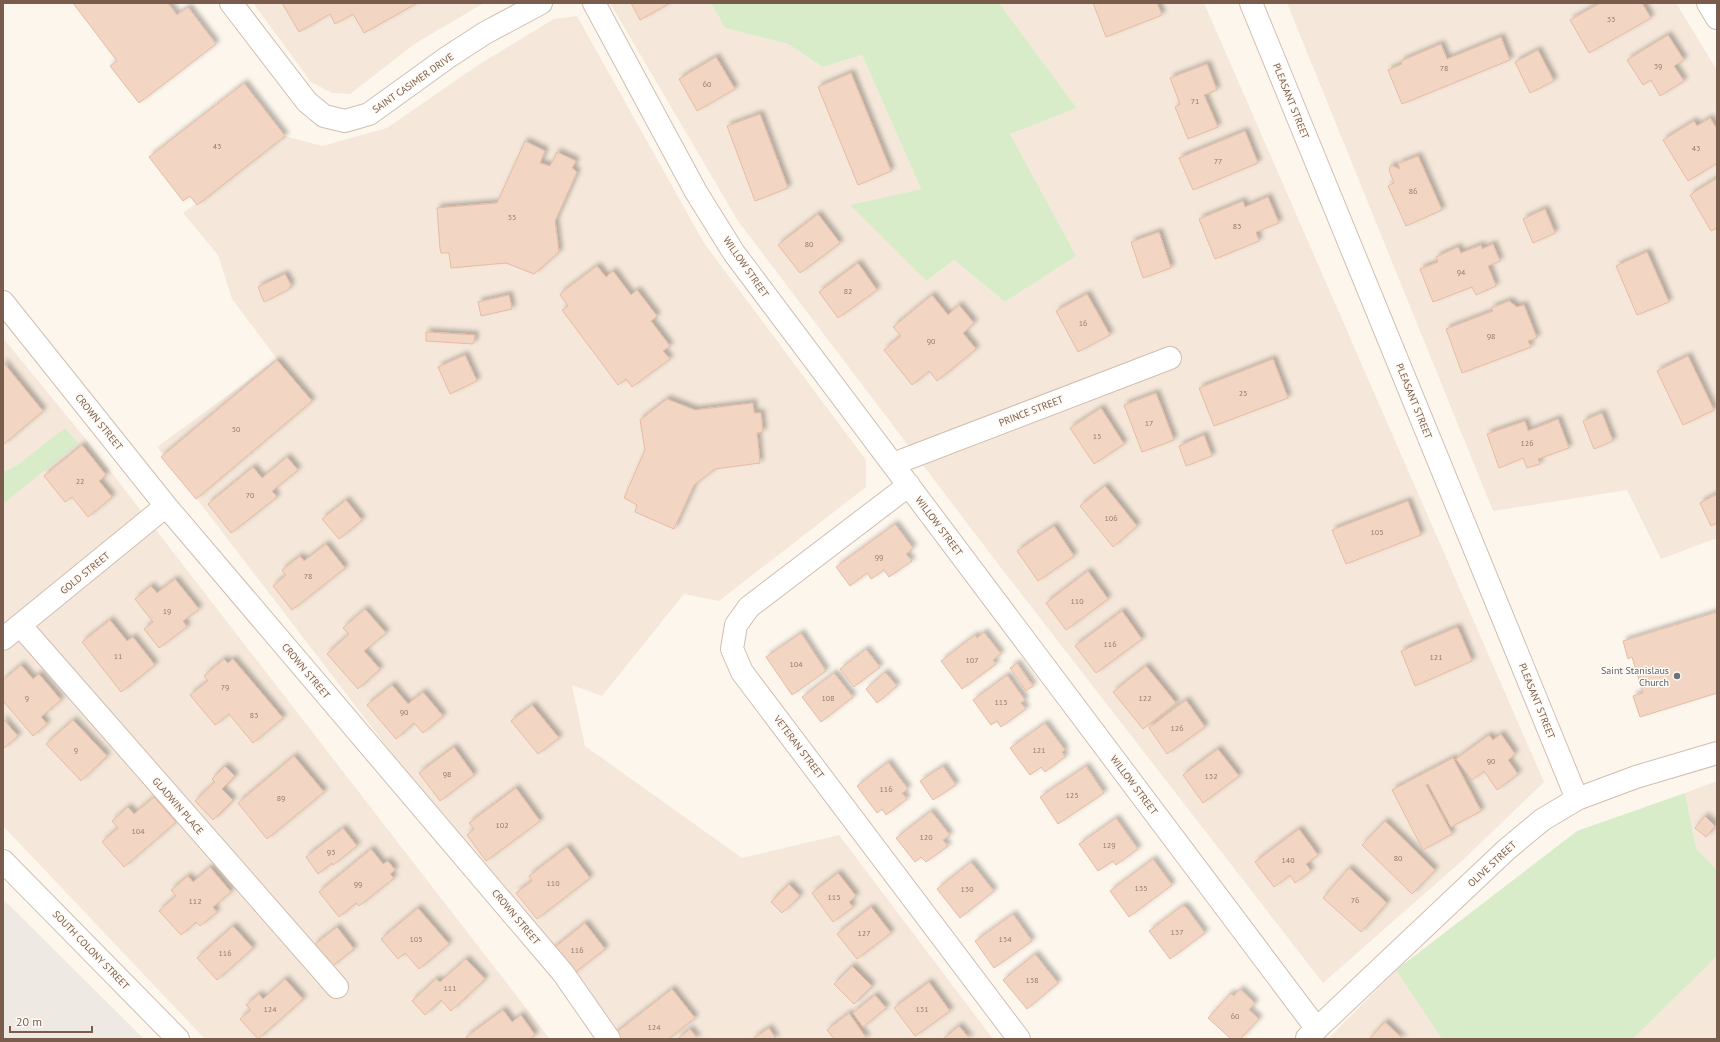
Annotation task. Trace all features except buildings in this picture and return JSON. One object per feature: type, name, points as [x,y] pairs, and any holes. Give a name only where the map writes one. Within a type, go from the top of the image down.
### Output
[{"type":"street","name":"SAINT CASIMER DRIVE","points":[[231,3],[307,102],[324,116],[345,121],[369,114],[454,53],[486,33],[541,3]]},
{"type":"street","name":"WILLOW STREET","points":[[594,3],[696,192],[734,253],[909,485],[1312,1034]]},
{"type":"street","name":"PLEASANT STREET","points":[[1251,3],[1577,799]]},
{"type":"street","points":[[1708,3],[1717,18]]},
{"type":"street","name":"CROWN STREET","points":[[3,302],[166,506],[563,973],[609,1039]]},
{"type":"street","name":"PRINCE STREET","points":[[893,464],[1170,358]]},
{"type":"street","name":"VETERAN STREET","points":[[909,485],[749,607],[736,625],[732,649],[742,672],[1019,1039]]},
{"type":"street","name":"GOLD STREET","points":[[3,639],[166,506]]},
{"type":"street","name":"GLADWIN PLACE","points":[[20,625],[337,987]]},
{"type":"street","name":"OLIVE STREET","points":[[1312,1034],[1506,850],[1542,820],[1577,799],[1636,777],[1717,752]]},
{"type":"street","name":"SOUTH COLONY STREET","points":[[3,860],[178,1039]]},
{"type":"shaded area","points":[[253,3],[484,3],[416,43],[350,94],[332,93],[311,82]]},
{"type":"shaded area","points":[[610,3],[711,3],[725,28],[788,44],[823,67],[862,55],[921,189],[851,205],[928,281],[954,260],[1005,302],[1075,256],[1010,134],[1077,108],[999,3],[1204,3],[1544,782],[1464,859],[1323,983],[995,560],[738,221]]},
{"type":"shaded area","points":[[1287,3],[1676,3],[1717,70],[1717,538],[1661,559],[1627,490],[1493,511]]},
{"type":"shaded area","points":[[577,16],[704,243],[866,460],[866,487],[719,601],[684,594],[602,696],[572,685],[585,746],[742,858],[839,835],[993,1039],[618,1039],[446,824],[157,447],[277,359],[232,299],[218,255],[183,213],[285,136],[322,146],[387,128],[478,65],[554,19]]},
{"type":"shaded area","points":[[3,338],[84,437],[550,1039],[205,1039],[3,826]]},
{"type":"shaded area","points":[[1717,781],[1717,870],[1696,848],[1685,793]]},
{"type":"shaded area","points":[[3,899],[144,1039],[3,1039]]},
{"type":"shaded area","points":[[1717,956],[1717,1039],[1633,1039]]},
{"type":"shaded area","points":[[1396,970],[1442,1039],[1328,1039]]},
{"type":"green space","points":[[711,3],[999,3],[1077,108],[1010,134],[1076,256],[1005,302],[954,260],[927,281],[850,205],[921,189],[862,55],[823,67],[788,44],[725,28]]},
{"type":"green space","points":[[65,428],[78,443],[3,504],[3,472],[16,466]]},
{"type":"green space","points":[[1685,793],[1696,848],[1717,870],[1717,956],[1633,1039],[1442,1039],[1396,970],[1577,831]]},
{"type":"place","name":"Saint Stanislaus Church","points":[[1677,676]]}]
